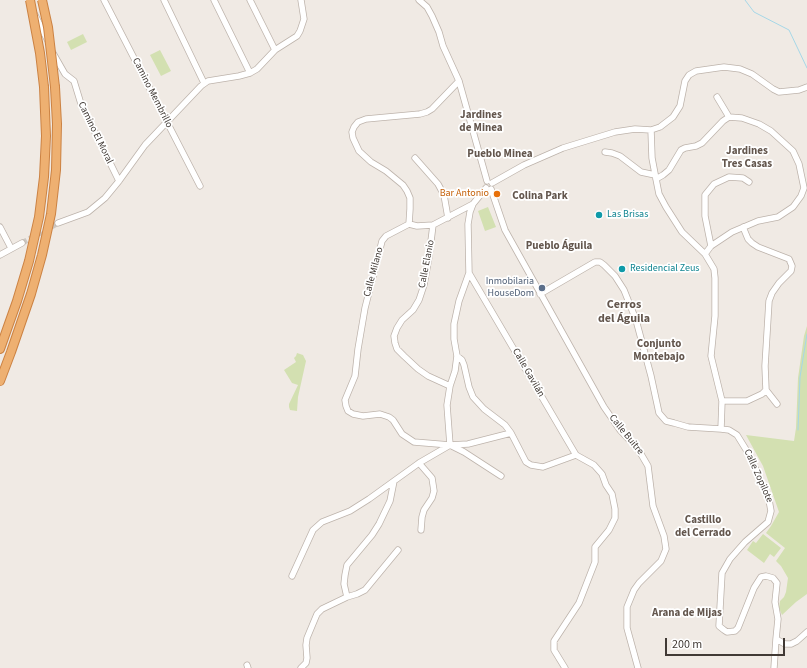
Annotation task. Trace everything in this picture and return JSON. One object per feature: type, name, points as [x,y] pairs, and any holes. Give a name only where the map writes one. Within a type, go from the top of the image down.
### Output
[{"type":"highway","points":[[0,349],[29,260],[39,217],[44,177],[46,136],[44,87],[40,53],[29,0]]},
{"type":"highway","points":[[0,381],[31,294],[42,256],[51,214],[56,170],[57,124],[55,88],[48,27],[42,0]]},
{"type":"street","name":"Camino El Moral","points":[[29,0],[58,63],[65,74],[74,81],[80,104],[119,181]]},
{"type":"street","name":"Camino Membrillo","points":[[104,0],[200,186]]},
{"type":"street","points":[[164,0],[204,83]]},
{"type":"street","points":[[214,0],[250,72]]},
{"type":"street","points":[[250,0],[275,50]]},
{"type":"street","points":[[58,223],[88,212],[105,198],[145,145],[204,83],[239,76],[257,69],[275,50],[297,36],[304,19],[301,0]]},
{"type":"street","name":"Calle Buitre","points":[[419,0],[432,16],[443,46],[459,81],[489,185],[505,230],[612,420],[638,449],[648,466],[653,506],[664,536],[666,549],[662,561],[639,583],[634,590],[627,607],[627,628],[638,668]]},
{"type":"street","points":[[450,445],[447,405],[450,386],[458,356],[454,339],[454,324],[459,301],[469,273],[468,224],[473,204],[489,185],[524,165],[563,148],[615,132],[635,129],[651,130],[660,127],[673,117],[680,106],[685,81],[689,75],[696,71],[724,67],[740,69],[752,74],[779,92],[799,90],[807,87]]},
{"type":"street","points":[[409,224],[410,198],[407,191],[394,177],[364,157],[355,145],[352,132],[358,122],[366,119],[427,112],[432,109],[459,81]]},
{"type":"street","points":[[717,97],[729,118]]},
{"type":"street","points":[[605,152],[620,156],[641,172],[655,177],[663,175],[669,170],[681,150],[702,143],[723,121],[729,118],[742,118],[759,124],[783,141],[793,151],[799,164],[804,182],[804,188],[801,196],[793,207],[778,216],[732,232],[711,246],[705,254]]},
{"type":"street","points":[[651,130],[652,158],[659,194],[672,219],[682,232],[705,254],[714,269],[715,316],[711,356],[722,401],[721,429]]},
{"type":"street","points":[[415,158],[438,184],[444,195],[448,218]]},
{"type":"street","points":[[711,246],[705,216],[705,195],[714,184],[729,177],[743,178],[749,182]]},
{"type":"street","name":"Calle Elanio","points":[[409,224],[417,226],[433,225],[473,204]]},
{"type":"street","name":"Calle Milano","points":[[409,224],[386,236],[382,242],[365,308],[355,376],[345,400],[346,406],[348,411],[353,414],[363,416],[380,414],[390,417],[402,434],[414,442],[450,445]]},
{"type":"street","name":"Calle Elanio","points":[[433,225],[424,285],[419,300],[413,310],[402,320],[394,336],[397,349],[418,369],[428,376],[450,386]]},
{"type":"street","points":[[0,227],[11,248]]},
{"type":"street","points":[[743,227],[748,239],[752,243],[758,247],[789,259],[792,266],[790,271],[772,293],[769,301],[765,366],[766,390],[777,404]]},
{"type":"street","points":[[0,255],[22,243]]},
{"type":"street","name":"Calle Zopilote","points":[[540,294],[595,262],[604,264],[616,276],[624,290],[636,320],[659,413],[666,421],[688,427],[721,429],[733,432],[741,439],[761,479],[769,500],[771,511],[768,522],[730,559],[722,573],[719,626],[727,632],[735,631],[741,625],[758,580],[762,577],[770,576],[777,583],[775,602],[778,619],[776,639]]},
{"type":"street","name":"Calle Gavilán","points":[[469,273],[576,455]]},
{"type":"street","points":[[458,356],[464,365],[473,397],[484,409],[506,425],[526,462],[531,465],[543,467],[576,455],[594,465],[602,474],[606,485],[612,494],[615,518],[609,530],[596,547],[595,562],[579,603],[554,641],[554,650],[564,668]]},
{"type":"street","points":[[722,401],[747,401],[762,394],[766,390]]},
{"type":"street","points":[[292,576],[314,530],[322,522],[350,511],[419,463],[450,445],[468,444],[511,433]]},
{"type":"street","points":[[450,445],[464,452],[501,476]]},
{"type":"street","points":[[419,463],[432,478],[434,490],[432,498],[424,510],[421,530]]},
{"type":"street","points":[[347,596],[344,579],[347,565],[372,535],[379,524],[390,500],[394,481]]},
{"type":"street","points":[[301,668],[306,663],[306,645],[317,614],[347,596],[357,594],[365,590],[398,550]]},
{"type":"street","points":[[774,668],[776,639],[785,644],[791,644],[797,642],[807,632]]},
{"type":"green space","points":[[83,34],[87,42],[71,50],[67,42]]},
{"type":"green space","points":[[160,50],[171,71],[161,76],[150,55]]},
{"type":"green space","points":[[488,207],[496,227],[485,231],[478,211]]},
{"type":"green space","points":[[807,326],[807,594],[782,615],[779,608],[780,601],[786,592],[788,578],[781,566],[776,561],[785,548],[766,533],[779,512],[763,466],[746,435],[794,441],[798,378],[804,336]]},
{"type":"green space","points":[[297,353],[303,355],[306,361],[298,397],[297,411],[290,410],[289,404],[298,385],[292,383],[284,370],[296,362],[294,358]]},
{"type":"green space","points":[[763,534],[781,548],[774,557],[770,554],[764,563],[747,550],[753,541],[756,543]]},
{"type":"waterway","points":[[745,0],[754,12],[789,30],[807,68]]},
{"type":"waterway","points":[[798,430],[800,377],[807,334]]},
{"type":"tunnel","points":[[22,243],[58,223]]},
{"type":"place","name":"Bar Antonio","points":[[497,194]]},
{"type":"place","name":"Las Brisas","points":[[599,215]]},
{"type":"place","name":"Residencial Zeus","points":[[622,269]]},
{"type":"place","name":"Inmobilaria HouseDom","points":[[542,288]]},
{"type":"district","name":"Jardines de Minea","points":[[481,122]]},
{"type":"district","name":"Pueblo Minea","points":[[500,155]]},
{"type":"district","name":"Jardines Tres Casas","points":[[747,158]]},
{"type":"district","name":"Colina Park","points":[[540,197]]},
{"type":"district","name":"Pueblo Águila","points":[[559,247]]},
{"type":"district","name":"Cerros del Águila","points":[[624,312]]},
{"type":"district","name":"Conjunto Montebajo","points":[[659,351]]},
{"type":"district","name":"Castillo del Cerrado","points":[[703,527]]},
{"type":"district","name":"Arana de Mijas","points":[[687,614]]}]
